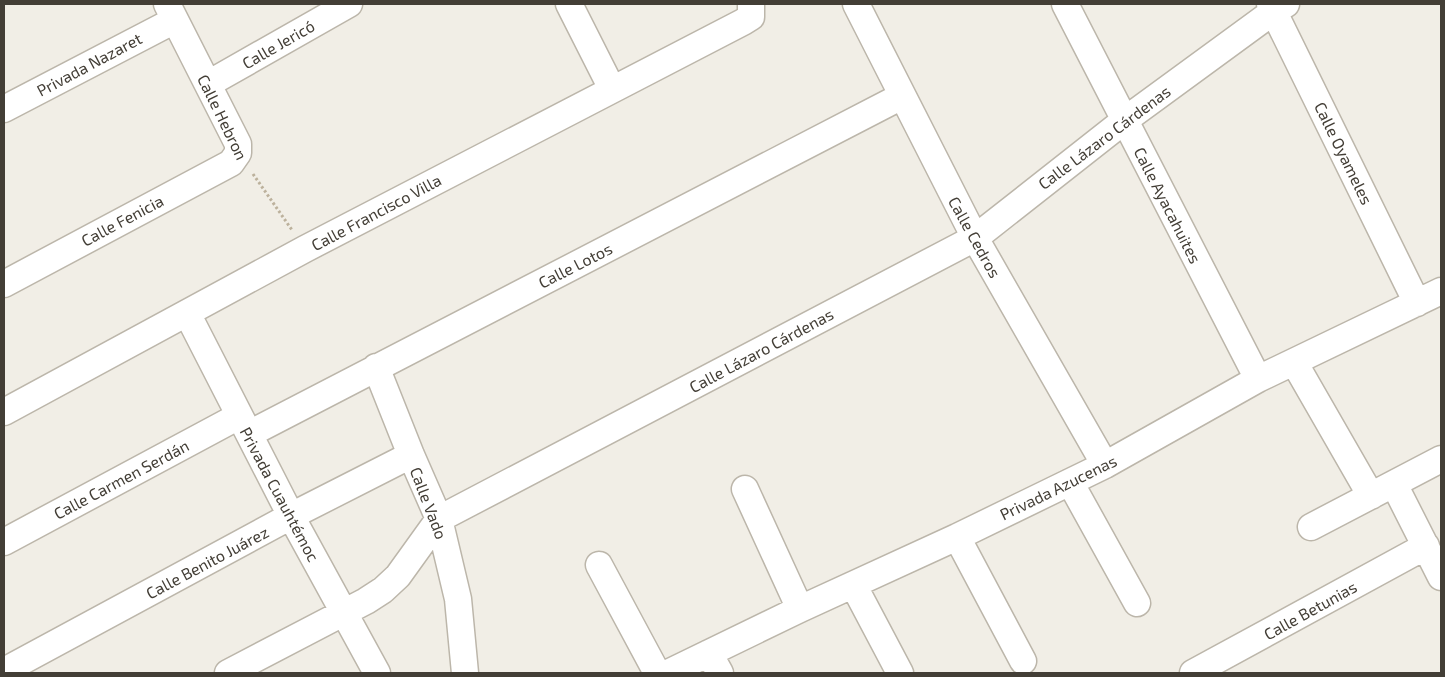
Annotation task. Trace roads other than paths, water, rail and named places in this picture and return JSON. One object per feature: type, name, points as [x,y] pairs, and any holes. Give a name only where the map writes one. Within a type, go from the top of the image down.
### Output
[{"type":"street","name":"Calle Jericó","points":[[208,84],[349,4]]},
{"type":"street","points":[[569,4],[612,89]]},
{"type":"street","name":"Calle Cedros","points":[[856,4],[975,238],[1105,465]]},
{"type":"street","name":"Calle Ayacahuites","points":[[1065,4],[1258,380]]},
{"type":"street","name":"Calle Lázaro Cárdenas","points":[[228,673],[343,611],[366,601],[383,590],[398,576],[439,519],[975,238],[1124,120],[1277,6]]},
{"type":"street","name":"Calle Oyameles","points":[[1277,6],[1417,303]]},
{"type":"street","name":"Calle Francisco Villa","points":[[4,412],[305,249],[612,89],[751,10]]},
{"type":"street","name":"Calle Hebron","points":[[171,12],[238,144],[238,153]]},
{"type":"street","name":"Privada Nazaret","points":[[4,109],[171,12]]},
{"type":"street","name":"Calle Lotos","points":[[244,425],[376,367],[902,96]]},
{"type":"street","name":"Calle Fenicia","points":[[4,284],[231,163],[238,153]]},
{"type":"street","name":"Privada Azucenas","points":[[668,673],[715,663],[800,609],[854,586],[1105,465],[1258,380],[1441,291]]},
{"type":"street","name":"Privada Cuauhtémoc","points":[[187,313],[291,516],[377,673]]},
{"type":"street","points":[[1294,362],[1371,496]]},
{"type":"street","name":"Calle Vado","points":[[376,367],[439,519],[458,599],[464,672]]},
{"type":"street","name":"Calle Carmen Serdán","points":[[4,542],[244,425]]},
{"type":"street","name":"Calle Benito Juárez","points":[[4,671],[291,516],[411,455]]},
{"type":"street","points":[[1312,527],[1441,459]]},
{"type":"street","points":[[1070,482],[1137,603]]},
{"type":"street","points":[[1394,484],[1441,577]]},
{"type":"street","points":[[745,490],[800,609]]},
{"type":"street","points":[[957,537],[1023,661]]},
{"type":"street","name":"Calle Betunias","points":[[1193,673],[1426,546]]},
{"type":"street","points":[[599,565],[657,673]]},
{"type":"street","points":[[854,586],[900,673]]}]
